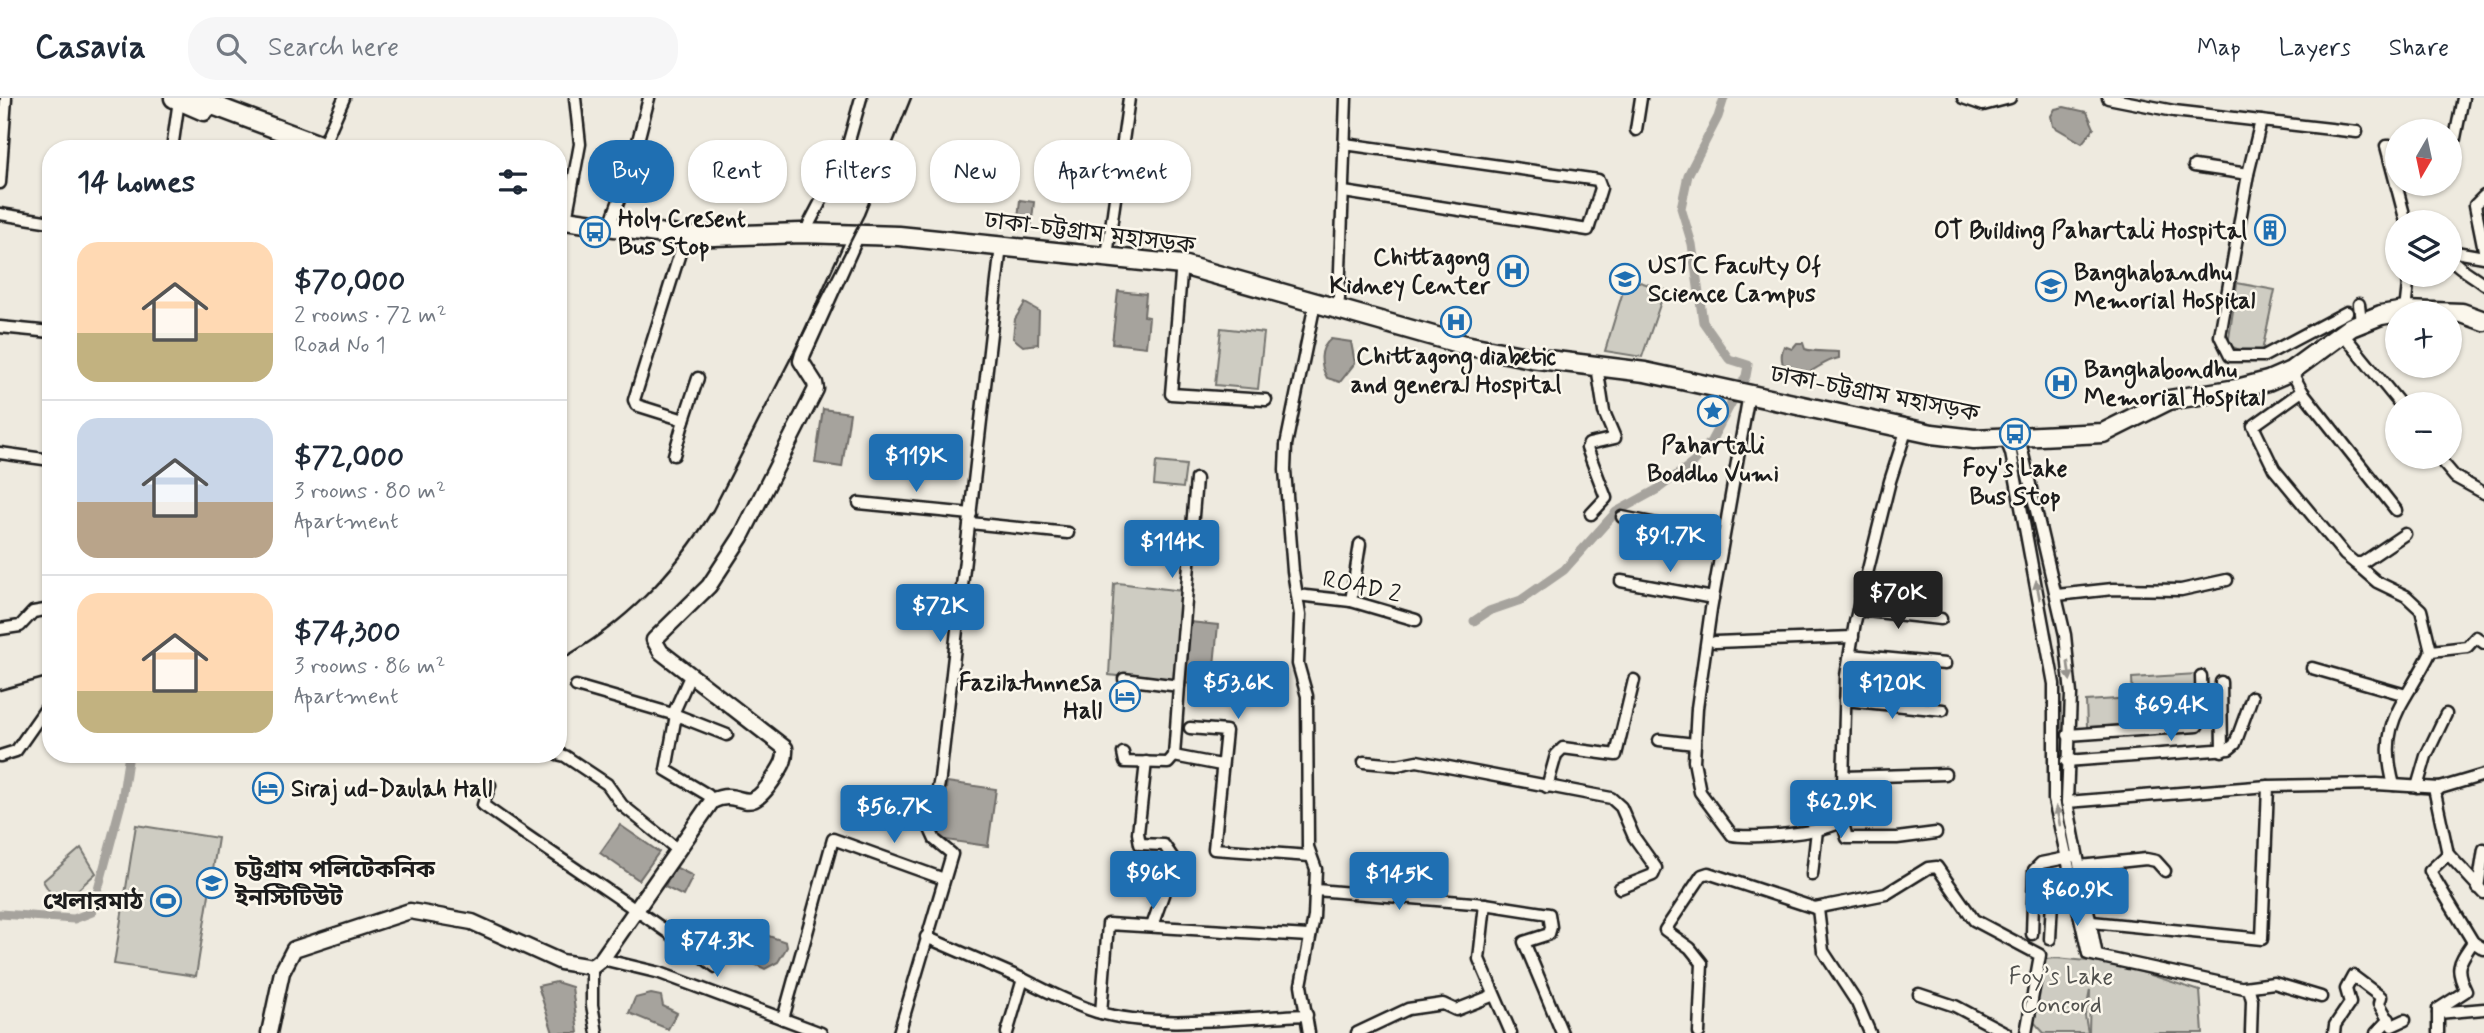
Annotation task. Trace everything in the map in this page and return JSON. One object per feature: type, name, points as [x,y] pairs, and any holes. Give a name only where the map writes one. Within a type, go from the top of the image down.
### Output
[{"type":"highway","points":[[182,99],[228,104],[307,140]]},
{"type":"highway","points":[[182,99],[274,140]]},
{"type":"highway","name":"ঢাকা-চট্টগ্রাম মহাসড়ক","points":[[567,216],[685,237],[858,234],[1001,246],[1108,251]]},
{"type":"highway","name":"ঢাকা-চট্টগ্রাম মহাসড়ক","points":[[611,224],[678,227],[809,224],[932,229],[1108,251],[1182,262],[1339,299],[1381,313],[1401,325]]},
{"type":"highway","name":"ঢাকা-চট্টগ্রাম মহাসড়ক","points":[[1182,262],[1374,321],[1401,325],[1493,351],[1645,372],[1965,438],[2103,433],[2169,400],[2252,386],[2291,371],[2343,334],[2354,317],[2385,313]]},
{"type":"highway","name":"ঢাকা-চট্টগ্রাম মহাসড়ক","points":[[2462,313],[2484,321]]},
{"type":"main road","points":[[269,1033],[282,972],[293,949],[410,911],[472,922],[561,962],[597,963],[712,801],[719,798],[752,801],[760,799],[786,759],[785,748],[661,652],[654,640],[709,586],[728,556],[810,401],[815,383],[801,361],[803,354],[858,234]]},
{"type":"street","points":[[0,183],[6,98]]},
{"type":"street","points":[[328,140],[344,98]]},
{"type":"street","points":[[567,193],[580,144],[575,98]]},
{"type":"street","points":[[611,224],[631,168],[649,98]]},
{"type":"street","points":[[809,224],[845,155],[861,98]]},
{"type":"street","points":[[1108,251],[1129,98]]},
{"type":"street","points":[[1339,299],[1346,98]]},
{"type":"street","points":[[1636,130],[1641,98]]},
{"type":"street","points":[[1963,98],[1983,105],[2010,98]]},
{"type":"street","points":[[2108,98],[2174,111],[2357,132]]},
{"type":"street","points":[[2459,119],[2463,98]]},
{"type":"street","points":[[174,140],[182,99]]},
{"type":"street","points":[[2261,121],[2248,174],[2220,336],[2230,356],[2264,356],[2354,317],[2360,304]]},
{"type":"street","points":[[1344,192],[1588,230],[1601,188],[1598,180],[1345,144]]},
{"type":"street","points":[[2194,166],[2248,174]]},
{"type":"street","points":[[2484,197],[2475,205],[2484,250]]},
{"type":"street","points":[[0,214],[42,221]]},
{"type":"street","points":[[684,420],[636,405],[634,400],[685,237]]},
{"type":"street","points":[[899,1033],[952,854],[935,840],[930,829],[940,778],[1001,246]]},
{"type":"street","points":[[2462,253],[2484,257]]},
{"type":"street","points":[[1182,262],[1171,394],[1266,400]]},
{"type":"street","points":[[2462,272],[2471,274],[2484,284]]},
{"type":"street","points":[[1309,1033],[1301,985],[1316,890],[1316,869],[1310,856],[1307,696],[1298,664],[1300,615],[1285,470],[1286,445],[1315,303]]},
{"type":"street","points":[[0,327],[42,331]]},
{"type":"street","points":[[2343,334],[2390,392]]},
{"type":"street","points":[[1591,514],[1605,498],[1587,448],[1589,444],[1614,441],[1615,438],[1604,412],[1597,366]]},
{"type":"street","points":[[2291,371],[2302,391],[2396,510]]},
{"type":"street","points":[[674,455],[698,378]]},
{"type":"street","points":[[2302,391],[2253,426],[2274,470],[2345,555],[2377,582],[2406,596],[2421,610],[2431,651],[2390,724],[2390,770],[2394,785]]},
{"type":"street","points":[[1743,393],[1695,744],[1696,778],[1700,792],[1727,832],[1737,837],[1817,830],[1838,825],[1842,820]]},
{"type":"street","points":[[1907,428],[1890,481],[1858,610],[1850,655],[1842,758],[1842,820],[1846,838],[1897,838],[1936,833]]},
{"type":"street","points":[[2012,438],[2057,595],[2071,694],[2066,761],[2067,802],[2075,860],[2074,892],[2093,955]]},
{"type":"street","points":[[2012,438],[2011,453],[2054,684],[2054,791],[2092,922],[2093,955]]},
{"type":"street","points":[[0,453],[42,459]]},
{"type":"street","points":[[2448,469],[2455,477],[2484,493]]},
{"type":"street","points":[[1123,753],[1125,762],[1168,763],[1174,756],[1196,479]]},
{"type":"street","points":[[859,503],[1068,533]]},
{"type":"street","points":[[1622,517],[1723,537]]},
{"type":"street","points":[[2355,563],[2362,563],[2405,534]]},
{"type":"street","points":[[1351,601],[1360,544]]},
{"type":"street","points":[[2057,595],[2113,589],[2181,590],[2227,580]]},
{"type":"street","points":[[1621,581],[1713,598]]},
{"type":"street","name":"ROAD 2","points":[[1297,595],[1351,601],[1416,620]]},
{"type":"street","points":[[0,629],[20,626],[33,612],[42,610]]},
{"type":"street","points":[[1858,610],[1941,619]]},
{"type":"street","points":[[1715,642],[1853,637]]},
{"type":"street","points":[[2431,651],[2467,647],[2476,637],[2484,643]]},
{"type":"street","points":[[1850,655],[1945,664]]},
{"type":"street","points":[[2312,668],[2406,695]]},
{"type":"street","points":[[691,674],[674,714],[666,770],[708,795],[712,801]]},
{"type":"street","points":[[2068,735],[2197,726],[2202,718],[2200,676]]},
{"type":"street","points":[[1124,679],[1179,686]]},
{"type":"street","points":[[1547,787],[1556,755],[1563,748],[1616,755],[1634,680]]},
{"type":"street","points":[[2221,682],[2221,751]]},
{"type":"street","points":[[576,686],[674,714],[727,735]]},
{"type":"street","points":[[2066,761],[2221,751],[2235,744],[2252,697]]},
{"type":"street","points":[[1845,700],[1943,710]]},
{"type":"street","points":[[0,756],[16,751],[42,714]]},
{"type":"street","points":[[2417,787],[2426,755],[2446,714]]},
{"type":"street","points":[[1191,728],[1226,731],[1214,849],[1310,856]]},
{"type":"street","points":[[1659,740],[1695,744]]},
{"type":"street","points":[[1174,756],[1221,765]]},
{"type":"street","points":[[567,757],[607,784],[622,805],[678,850]]},
{"type":"street","points":[[1364,762],[1397,765],[1417,761],[1611,798],[1622,807],[1634,837],[1656,868],[1653,875],[1620,888]]},
{"type":"street","points":[[1146,762],[1138,833],[1140,844],[1164,845],[1175,861],[1152,926]]},
{"type":"street","points":[[1844,777],[1945,774]]},
{"type":"street","points":[[2067,802],[2267,786],[2394,785],[2440,788],[2484,775],[2484,786]]},
{"type":"street","points":[[490,785],[483,805],[559,859],[637,908],[716,967]]},
{"type":"street","points":[[2092,922],[2262,939],[2267,786]]},
{"type":"street","points":[[2440,788],[2435,793],[2448,854],[2481,890]]},
{"type":"street","points":[[1812,875],[1817,830]]},
{"type":"street","points":[[783,1019],[833,839],[944,879]]},
{"type":"street","points":[[2481,890],[2484,849]]},
{"type":"street","points":[[2448,854],[2430,871],[2473,942],[2484,949]]},
{"type":"street","points":[[2032,934],[2034,870],[2040,863],[2146,859],[2156,862],[2165,871]]},
{"type":"street","points":[[1815,908],[1886,894],[1928,867],[1937,867],[1974,920],[2040,955],[2026,1033]]},
{"type":"street","points":[[1699,1033],[1702,963],[1690,948],[1665,930],[1702,875],[1708,873],[1815,908],[1819,912],[1823,951],[1857,1003],[1870,1033]]},
{"type":"street","points":[[1316,890],[1485,904],[1551,915],[1549,934],[1524,942],[1562,1033]]},
{"type":"street","points":[[2050,939],[2052,901],[2074,892]]},
{"type":"street","points":[[1485,904],[1479,959],[1511,1033]]},
{"type":"street","points":[[1101,1013],[1108,924],[1309,936]]},
{"type":"street","points":[[926,937],[1101,1013],[1169,1020],[1307,1015]]},
{"type":"street","points":[[2438,1033],[2438,1009],[2466,990],[2458,974],[2460,960],[2473,942]]},
{"type":"street","points":[[2093,955],[2181,977],[2244,987],[2274,983],[2321,998]]},
{"type":"street","points":[[597,1033],[592,1005],[597,963],[660,972],[821,1033]]},
{"type":"street","points":[[2334,1033],[2335,1025],[2350,1003],[2346,989],[2353,976],[2381,997],[2379,1004],[2392,1026],[2405,1020]]},
{"type":"street","points":[[1007,1033],[1023,979]]},
{"type":"street","points":[[2244,987],[2251,993],[2251,1033]]},
{"type":"street","points":[[1919,994],[1955,1006],[2006,1033]]},
{"type":"street","points":[[1357,1033],[1408,1009],[1443,1004],[1456,1010],[1494,995]]},
{"type":"street","points":[[2438,1013],[2484,1009]]},
{"type":"street","points":[[2375,1033],[2389,1019]]},
{"type":"green space","points":[[1627,278],[1665,290],[1642,357],[1605,351]]},
{"type":"green space","points":[[2237,283],[2275,290],[2262,351],[2244,352],[2228,345]]},
{"type":"green space","points":[[1221,328],[1264,333],[1258,389],[1215,385]]},
{"type":"green space","points":[[1156,462],[1186,465],[1183,488],[1154,485]]},
{"type":"green space","points":[[1114,584],[1182,591],[1176,683],[1109,675]]},
{"type":"green space","points":[[2197,674],[2199,721],[2087,727],[2086,701],[2133,698],[2132,678]]},
{"type":"green space","name":"খেলারমাঠ","points":[[136,825],[218,838],[196,976],[114,964]]},
{"type":"green space","points":[[81,848],[96,873],[59,907],[43,881]]},
{"type":"green space","name":"Foy’s Lake Concord","points":[[2056,958],[2098,962],[2102,959],[2200,991],[2203,1033],[2089,1033],[2090,990],[2085,1016],[2088,1033],[2044,1033],[2030,1018],[2036,960]]},
{"type":"shaded area","points":[[2064,107],[2087,112],[2094,128],[2082,143],[2053,126],[2051,116],[2055,109]]},
{"type":"shaded area","points":[[1020,200],[1034,202],[1031,228],[1017,227]]},
{"type":"shaded area","points":[[1118,291],[1146,294],[1144,316],[1149,317],[1146,347],[1112,343]]},
{"type":"shaded area","points":[[1025,303],[1039,311],[1038,344],[1023,346],[1013,338],[1015,319]]},
{"type":"shaded area","points":[[1331,339],[1351,342],[1355,363],[1340,382],[1327,378],[1323,368],[1322,352]]},
{"type":"shaded area","points":[[1797,343],[1803,343],[1808,350],[1839,352],[1839,358],[1794,377],[1784,367],[1782,355],[1784,346],[1792,349]]},
{"type":"shaded area","points":[[823,409],[850,413],[842,467],[815,463]]},
{"type":"shaded area","points":[[1190,622],[1218,625],[1212,686],[1183,683]]},
{"type":"shaded area","points":[[947,782],[996,789],[988,846],[939,839]]},
{"type":"shaded area","points":[[620,825],[659,852],[639,880],[600,853]]},
{"type":"shaded area","points":[[675,867],[693,876],[683,896],[665,887]]},
{"type":"shaded area","points":[[743,927],[786,942],[787,947],[778,962],[765,969],[737,956],[734,943]]},
{"type":"shaded area","points":[[556,982],[572,987],[578,1033],[553,1033],[538,986]]},
{"type":"shaded area","points":[[651,994],[661,996],[663,1006],[677,1013],[668,1029],[629,1013],[635,998]]},
{"type":"waterway","points":[[1474,621],[1489,611],[1521,600],[1564,570],[1616,512],[1658,489],[1694,462],[1711,441],[1746,376],[1748,365],[1729,359],[1703,322],[1692,244],[1681,208],[1688,175],[1718,117],[1724,98]]},
{"type":"waterway","points":[[0,914],[74,919],[92,912],[122,800],[128,763]]},
{"type":"railway","points":[[567,656],[605,631],[646,596],[681,555],[713,510],[864,215],[911,98]]},
{"type":"railway","points":[[0,690],[42,678]]},
{"type":"place","name":"OT Building Pahartali Hospital","points":[[2270,230]]},
{"type":"place","name":"Holy Cresent Bus Stop","points":[[595,232]]},
{"type":"place","name":"Chittagong Kidney Center","points":[[1513,271]]},
{"type":"place","name":"USTC Faculty Of Science Campus","points":[[1625,279]]},
{"type":"place","name":"Banghabandhu Memorial Hospital","points":[[2051,286]]},
{"type":"place","name":"Chittagong diabetic and general Hospital","points":[[1456,322]]},
{"type":"place","name":"Banghabondhu Memorial Hospital","points":[[2061,383]]},
{"type":"place","name":"Pahartali Boddho Vumi","points":[[1713,411]]},
{"type":"place","name":"Foy's Lake Bus Stop","points":[[2015,434]]},
{"type":"place","name":"Fazilatunnesa Hall","points":[[1125,696]]},
{"type":"place","name":"Siraj ud-Daulah Hall","points":[[268,788]]},
{"type":"place","name":"চট্টগ্রাম পলিটেকনিক ইনস্টিটিউট","points":[[212,883]]},
{"type":"place","name":"খেলারমাঠ","points":[[166,901]]}]
